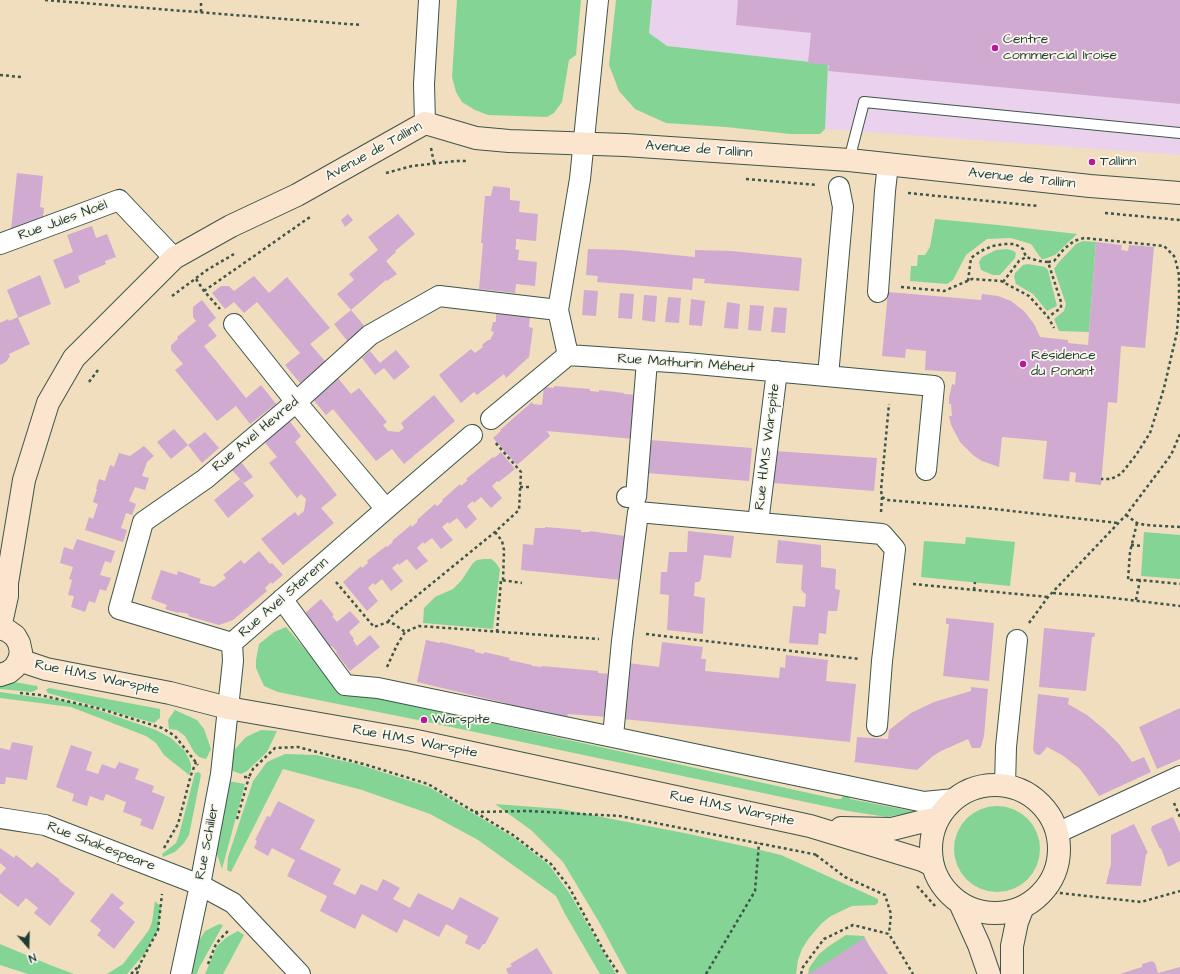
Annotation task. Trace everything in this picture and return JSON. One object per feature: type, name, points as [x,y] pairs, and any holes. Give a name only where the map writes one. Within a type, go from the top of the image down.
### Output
[{"type":"street","points":[[425,123],[424,84],[429,0]]},
{"type":"street","points":[[491,419],[568,355],[558,310],[580,179],[598,0]]},
{"type":"street","name":"Avenue de Tallinn","points":[[0,628],[7,596],[7,583],[24,480],[48,403],[74,358],[174,258],[231,226],[297,195],[425,123],[476,138],[509,141],[584,143],[849,160],[1090,186],[1180,193]]},
{"type":"street","points":[[878,288],[888,164]]},
{"type":"street","points":[[828,376],[843,207],[839,187]]},
{"type":"street","name":"Rue Jules Noël","points":[[0,244],[119,200],[174,258]]},
{"type":"street","name":"Rue Avel Hevred","points":[[232,643],[119,609],[143,522],[205,479],[296,402],[370,335],[439,296],[558,310]]},
{"type":"street","points":[[234,324],[296,402],[386,509]]},
{"type":"street","name":"Rue Mathurin Méheut","points":[[568,355],[777,371],[934,386],[926,470]]},
{"type":"street","points":[[627,497],[636,497],[647,361]]},
{"type":"street","name":"Rue H.M.S Warspite","points":[[758,523],[777,371]]},
{"type":"street","name":"Rue Avel Sterenn","points":[[228,708],[233,661],[232,643],[472,435]]},
{"type":"street","name":"Rue H.M.S Warspite","points":[[613,736],[621,615],[638,512],[882,534],[896,549],[882,662],[877,726]]},
{"type":"street","points":[[282,599],[345,685],[378,688],[924,802],[955,799]]},
{"type":"street","points":[[0,628],[15,636],[19,643],[21,652],[15,667],[9,672],[0,675]]},
{"type":"street","points":[[1005,786],[1006,747],[1017,640]]},
{"type":"street","name":"Rue H.M.S Warspite","points":[[19,660],[46,669],[170,693],[228,708],[412,740],[810,826],[922,860],[932,865]]},
{"type":"street","name":"Rue Schiller","points":[[181,974],[221,774],[228,708]]},
{"type":"street","points":[[1057,833],[1180,776]]},
{"type":"street","points":[[987,786],[1005,786],[1019,790],[1032,797],[1043,807],[1052,820],[1057,833],[1059,851],[1056,868],[1049,884],[1037,897],[1023,907],[1007,912],[991,913],[975,910],[960,903],[948,893],[938,880],[932,865],[931,842],[938,819],[955,799],[970,790],[987,786]]},
{"type":"street","name":"Rue Shakespeare","points":[[0,818],[45,825],[200,885],[233,903],[300,974]]},
{"type":"street","name":"Rue H.M.S Warspite","points":[[810,826],[892,830],[924,821],[938,819]]},
{"type":"street","points":[[960,903],[979,945],[989,974]]},
{"type":"street","points":[[1012,974],[1012,946],[1017,922],[1023,907]]},
{"type":"lane","points":[[849,160],[864,102],[1180,133]]},
{"type":"path","points":[[45,0],[361,25]]},
{"type":"path","points":[[200,12],[201,0]]},
{"type":"path","points":[[0,76],[21,77]]},
{"type":"path","points":[[382,175],[412,166],[434,163]]},
{"type":"path","points":[[196,278],[204,291],[312,214],[305,216]]},
{"type":"path","points":[[1003,282],[1019,261],[1026,257],[1039,261],[1054,261],[1064,249],[1074,241],[1084,238],[1164,246],[1174,256],[1179,275],[1177,332],[1164,388],[1150,433],[1136,455],[1121,474],[1111,479],[1101,479]]},
{"type":"path","points":[[968,281],[971,258],[992,246],[1015,244],[1023,249],[1026,257]]},
{"type":"path","points":[[167,300],[207,270],[239,250]]},
{"type":"path","points":[[1048,262],[1061,302],[1061,308],[1048,317]]},
{"type":"path","points":[[878,288],[944,291],[972,279],[1001,281],[1029,296],[1048,317],[1054,328]]},
{"type":"path","points":[[88,384],[101,366]]},
{"type":"path","points":[[881,515],[881,490],[891,382]]},
{"type":"path","points":[[324,563],[340,587],[374,627],[388,622],[392,616],[495,532],[519,510],[521,472],[484,429],[494,421],[491,419]]},
{"type":"path","points":[[1017,640],[1052,592],[1126,515],[1171,455],[1180,434]]},
{"type":"path","points":[[1175,445],[1180,448]]},
{"type":"path","points":[[520,487],[530,488]]},
{"type":"path","points":[[882,497],[887,500],[985,508],[1119,523]]},
{"type":"path","points":[[1126,515],[1136,522],[1180,527]]},
{"type":"path","points":[[1136,522],[1131,545],[1128,580],[1180,584]]},
{"type":"path","points":[[495,532],[502,541],[504,550],[503,581],[501,580],[496,632]]},
{"type":"path","points":[[1131,545],[1143,546]]},
{"type":"path","points":[[1136,600],[1140,580]]},
{"type":"path","points":[[503,581],[522,583]]},
{"type":"path","points":[[892,582],[1048,597]]},
{"type":"path","points":[[974,590],[975,582]]},
{"type":"path","points":[[1052,592],[1180,606]]},
{"type":"path","points":[[388,622],[394,624],[405,632]]},
{"type":"path","points":[[14,692],[40,695],[101,709],[162,728],[175,736],[198,765],[221,774],[249,777]]},
{"type":"path","points":[[237,822],[249,777],[253,769],[275,748],[298,748],[367,764],[428,784],[513,835],[551,864],[569,887],[605,953],[619,974]]},
{"type":"path","points":[[137,974],[140,964],[158,930],[161,906],[162,871],[160,854],[168,843],[178,824],[196,762]]},
{"type":"path","points":[[474,812],[528,811],[620,816],[823,856]]},
{"type":"path","points":[[706,974],[755,891],[759,843]]},
{"type":"path","points":[[816,854],[845,877],[885,895],[891,914],[889,934],[914,974]]},
{"type":"path","points":[[912,883],[918,886],[936,908]]},
{"type":"path","points":[[1042,891],[1141,902],[1180,891]]},
{"type":"path","points":[[206,968],[216,944],[230,929],[233,903]]},
{"type":"path","points":[[801,974],[802,967],[824,939],[853,925],[889,934]]},
{"type":"path","points":[[130,974],[140,964]]},
{"type":"shaded area","points":[[652,0],[1180,0],[1180,155],[825,129],[828,64],[667,46],[649,33]]},
{"type":"green space","points":[[457,0],[581,0],[576,55],[569,60],[562,102],[554,113],[547,117],[488,115],[475,110],[462,102],[456,92],[452,77]]},
{"type":"green space","points":[[616,0],[652,0],[649,33],[667,46],[828,64],[825,129],[820,134],[790,134],[726,127],[666,123],[635,109],[619,91],[609,65]]},
{"type":"green space","points":[[935,219],[1077,234],[1055,255],[1044,259],[1040,257],[1031,244],[1011,238],[987,239],[966,255],[953,280],[947,284],[910,281],[911,266],[917,266],[918,255],[925,255],[930,247]]},
{"type":"green space","points":[[1083,241],[1096,242],[1089,332],[1059,331],[1054,319],[1064,311],[1066,304],[1054,269],[1076,244]]},
{"type":"green space","points":[[1007,249],[1016,253],[1015,258],[1000,275],[993,275],[981,270],[979,262],[982,257],[996,250]]},
{"type":"green space","points":[[1028,264],[1045,267],[1048,270],[1057,306],[1047,311],[1033,294],[1016,284],[1014,277],[1015,273],[1023,265]]},
{"type":"green space","points":[[1144,532],[1180,535],[1180,579],[1141,576]]},
{"type":"green space","points":[[966,537],[1015,542],[1010,586],[921,577],[924,541],[965,544]]},
{"type":"green space","points":[[491,559],[500,569],[493,629],[423,623],[424,608],[435,597],[453,589],[461,581],[473,563],[477,560]]},
{"type":"green space","points":[[286,627],[342,690],[836,799],[841,799],[844,795],[847,795],[850,799],[912,811],[909,813],[887,817],[848,811],[418,720],[278,692],[264,686],[256,668],[256,660],[259,644],[274,632]]},
{"type":"green space","points":[[14,682],[37,686],[38,689],[32,692],[0,689],[0,684]]},
{"type":"green space","points":[[49,688],[160,709],[160,718],[154,723],[48,693],[46,690]]},
{"type":"green space","points":[[0,692],[64,701],[89,707],[156,730],[171,738],[184,750],[191,764],[189,775],[164,755],[156,743],[146,736],[71,707],[0,698]]},
{"type":"green space","points":[[175,710],[197,720],[204,729],[211,749],[206,759],[199,757],[194,752],[185,736],[177,730],[169,729],[168,720]]},
{"type":"green space","points":[[261,730],[277,731],[267,752],[247,771],[241,774],[230,770],[234,750],[246,737]]},
{"type":"green space","points":[[285,754],[316,755],[357,764],[429,787],[513,837],[549,865],[570,894],[616,974],[600,974],[556,896],[478,840],[430,814],[362,790],[283,769],[231,872],[227,870],[228,857],[253,781],[267,762]]},
{"type":"green space","points":[[198,772],[201,775],[189,835],[184,843],[175,852],[163,857],[162,854],[176,843],[195,773]]},
{"type":"green space","points":[[228,781],[245,784],[222,869],[212,839]]},
{"type":"green space","points":[[495,804],[561,809],[689,834],[781,855],[878,899],[878,903],[875,905],[852,906],[831,916],[822,923],[802,949],[798,960],[796,974],[627,974],[599,922],[563,862],[531,830]]},
{"type":"green space","points":[[997,806],[1014,809],[1028,818],[1037,832],[1040,849],[1037,866],[1028,880],[1014,889],[997,892],[980,889],[966,880],[957,866],[954,849],[957,832],[966,818],[980,809]]},
{"type":"green space","points":[[155,901],[161,907],[158,930],[145,953],[127,974],[107,974],[123,964],[149,930],[152,922]]},
{"type":"green space","points":[[219,924],[223,925],[197,974],[187,974],[195,947],[205,931]]},
{"type":"green space","points":[[238,931],[244,935],[223,974],[205,974],[217,946],[227,937]]},
{"type":"green space","points":[[846,935],[864,936],[870,948],[824,974],[808,974],[809,968],[819,954]]},
{"type":"green space","points":[[0,944],[74,974],[28,974],[0,965]]},
{"type":"building","name":"Centre commercial Iroise","points":[[738,0],[1180,0],[1180,104],[828,71],[829,65],[808,63],[811,33],[736,25]]},
{"type":"building","points":[[17,173],[43,176],[40,207],[44,208],[43,217],[11,229]]},
{"type":"building","points":[[493,186],[510,188],[510,200],[520,201],[519,212],[538,214],[536,241],[516,239],[515,249],[519,250],[518,260],[537,262],[535,286],[516,284],[515,293],[479,289],[485,196],[491,196]]},
{"type":"building","points":[[348,214],[353,220],[345,227],[341,220]]},
{"type":"building","points":[[398,214],[415,234],[386,261],[397,274],[387,281],[386,280],[351,310],[337,294],[354,280],[349,274],[378,250],[368,237]]},
{"type":"building","points":[[92,226],[96,238],[107,234],[116,257],[105,261],[106,264],[78,276],[80,282],[65,289],[53,260],[73,252],[67,235]]},
{"type":"building","name":"Résidence du Ponant","points":[[1096,242],[1122,245],[1121,250],[1128,251],[1129,245],[1154,247],[1145,348],[1121,346],[1117,403],[1108,402],[1101,485],[1075,482],[1076,473],[1070,472],[1069,481],[1043,479],[1047,441],[1002,437],[999,467],[982,461],[974,456],[960,442],[951,425],[949,416],[952,416],[949,398],[952,384],[955,385],[956,372],[925,370],[926,351],[906,349],[905,358],[882,356],[888,292],[981,300],[982,294],[998,296],[1011,301],[1024,311],[1034,324],[1040,337],[1068,340],[1068,343],[1088,345]]},
{"type":"building","points":[[588,249],[624,250],[695,257],[695,250],[731,251],[802,258],[799,291],[704,283],[705,279],[693,278],[692,290],[597,282],[598,276],[586,275]]},
{"type":"building","points":[[40,275],[51,304],[18,318],[30,344],[9,354],[10,356],[6,362],[0,365],[0,323],[8,319],[9,321],[18,317],[7,290]]},
{"type":"building","points":[[254,276],[269,293],[287,277],[330,328],[310,344],[326,362],[300,383],[285,365],[300,353],[257,302],[244,313],[234,302],[225,309],[212,293],[221,286],[229,286],[234,291]]},
{"type":"building","points":[[584,290],[598,291],[596,316],[582,315]]},
{"type":"building","points":[[620,293],[634,294],[632,319],[618,318]]},
{"type":"building","points":[[644,295],[657,296],[655,322],[642,320]]},
{"type":"building","points":[[668,297],[681,298],[679,323],[665,322]]},
{"type":"building","points":[[691,299],[705,301],[702,326],[689,325]]},
{"type":"building","points":[[202,300],[216,318],[208,325],[217,336],[204,346],[246,398],[261,385],[276,404],[250,424],[236,406],[217,421],[175,370],[183,364],[171,350],[171,345],[178,339],[177,337],[196,321],[193,317],[193,307]]},
{"type":"building","points":[[727,302],[740,304],[738,329],[724,328]]},
{"type":"building","points":[[750,305],[764,306],[761,331],[748,330]]},
{"type":"building","points":[[774,307],[787,308],[785,333],[771,332]]},
{"type":"building","points":[[351,310],[365,327],[348,342],[334,324]]},
{"type":"building","points":[[496,313],[530,317],[529,327],[533,328],[529,357],[506,378],[504,374],[477,395],[474,392],[461,403],[439,375],[471,349],[475,353],[483,347],[482,345],[490,340],[494,332],[491,331],[493,322],[496,322]]},
{"type":"building","points":[[396,350],[410,367],[394,380],[384,368],[375,375],[362,358],[370,351],[380,363]]},
{"type":"building","points":[[337,377],[351,394],[359,388],[387,422],[383,425],[388,431],[399,432],[404,428],[401,423],[434,395],[455,421],[404,464],[392,449],[376,461],[333,409],[326,415],[312,398]]},
{"type":"building","points":[[554,386],[638,395],[634,439],[547,431],[550,436],[517,465],[493,438],[532,402],[533,404],[542,405],[544,387],[554,388]]},
{"type":"building","points":[[288,419],[301,436],[295,442],[337,495],[321,508],[334,523],[283,565],[261,539],[295,512],[298,516],[304,511],[306,499],[301,494],[297,498],[269,463],[277,457],[262,439]]},
{"type":"building","points":[[174,429],[188,445],[171,459],[157,442]]},
{"type":"building","points":[[205,432],[219,448],[202,463],[188,445]]},
{"type":"building","points":[[650,440],[752,448],[749,481],[646,473]]},
{"type":"building","points":[[144,446],[154,456],[147,462],[142,476],[149,478],[145,490],[135,487],[129,501],[136,504],[132,515],[126,513],[121,528],[127,530],[123,542],[85,530],[89,517],[93,519],[98,504],[93,502],[99,479],[105,481],[110,465],[114,467],[119,453],[130,456]]},
{"type":"building","points":[[775,451],[877,458],[874,491],[772,483]]},
{"type":"building","points":[[501,452],[515,469],[492,486],[502,498],[491,508],[481,497],[474,503],[473,501],[467,506],[477,519],[466,529],[457,518],[449,524],[448,522],[442,527],[453,540],[441,549],[432,538],[424,544],[423,542],[417,548],[428,561],[416,570],[407,559],[399,565],[398,563],[392,568],[403,581],[391,591],[382,579],[375,585],[373,583],[368,588],[378,601],[367,611],[343,582],[361,566],[362,568],[368,563],[367,561],[386,546],[387,547],[411,525],[412,527],[418,521],[417,520],[435,504],[437,506],[460,484],[461,486],[468,480],[466,479]]},
{"type":"building","points":[[240,461],[253,477],[244,483],[231,469]]},
{"type":"building","points":[[240,479],[254,496],[228,518],[214,500]]},
{"type":"building","points":[[545,527],[625,536],[621,580],[521,570],[523,544],[533,545],[535,528]]},
{"type":"building","points":[[688,531],[734,536],[731,558],[704,555],[701,579],[699,582],[695,582],[694,596],[705,598],[703,634],[667,630],[669,595],[660,594],[661,572],[667,572],[669,552],[687,552]]},
{"type":"building","points":[[77,539],[115,551],[111,563],[105,561],[100,575],[111,578],[106,591],[100,589],[95,603],[89,601],[85,612],[71,607],[74,596],[68,595],[72,580],[69,579],[73,567],[60,563],[64,547],[73,550]]},
{"type":"building","points":[[778,540],[821,545],[821,567],[836,569],[835,589],[840,590],[837,611],[828,611],[826,634],[819,633],[818,645],[789,643],[793,606],[805,607],[806,594],[801,589],[803,565],[776,563]]},
{"type":"building","points":[[259,551],[270,564],[272,563],[283,575],[272,584],[271,582],[265,588],[267,591],[233,620],[219,625],[188,616],[189,614],[165,609],[167,605],[151,599],[161,570],[177,575],[178,571],[201,579],[199,583],[214,587],[226,578],[223,575],[241,560],[244,564]]},
{"type":"building","points":[[321,599],[334,615],[332,616],[337,622],[350,611],[360,622],[349,632],[357,646],[370,635],[380,647],[350,671],[332,646],[330,647],[308,621],[310,619],[305,613]]},
{"type":"building","points":[[946,618],[994,623],[989,681],[943,676],[949,624],[946,624]]},
{"type":"building","points":[[1044,628],[1095,633],[1094,637],[1092,637],[1086,691],[1039,687]]},
{"type":"building","points":[[426,640],[475,650],[475,652],[484,654],[484,652],[510,658],[509,660],[532,666],[598,671],[598,673],[612,674],[608,717],[568,714],[567,717],[544,712],[505,708],[505,703],[417,682]]},
{"type":"building","points":[[662,642],[703,647],[701,659],[706,659],[705,671],[779,678],[780,667],[785,668],[786,655],[828,660],[826,681],[856,684],[850,742],[623,719],[628,663],[659,667]]},
{"type":"building","points":[[971,687],[988,689],[984,736],[981,747],[972,748],[968,739],[941,751],[917,770],[854,762],[857,737],[888,739],[889,730],[911,713],[934,702],[971,691]]},
{"type":"building","points":[[1038,694],[1069,698],[1068,704],[1087,715],[1104,729],[1119,744],[1132,762],[1144,757],[1151,772],[1099,796],[1079,768],[1062,755],[1047,747],[1041,754],[1035,754],[1033,749]]},
{"type":"building","points":[[1180,708],[1180,759],[1157,769],[1139,727]]},
{"type":"building","points":[[12,742],[33,746],[27,780],[6,777],[5,784],[0,784],[0,748],[10,750]]},
{"type":"building","points":[[71,745],[92,752],[86,770],[98,774],[102,764],[115,769],[119,762],[139,769],[135,779],[154,786],[152,792],[165,797],[153,830],[140,825],[142,819],[123,812],[126,802],[106,794],[103,801],[90,796],[87,806],[72,801],[74,794],[56,787]]},
{"type":"building","points":[[278,801],[315,820],[300,849],[341,869],[333,884],[355,895],[361,884],[377,891],[383,879],[400,888],[393,899],[410,908],[418,893],[453,910],[460,897],[499,918],[485,944],[483,944],[479,950],[465,943],[468,936],[446,924],[439,937],[404,919],[397,933],[362,914],[355,929],[320,911],[327,896],[287,876],[295,860],[272,848],[268,856],[254,848],[257,841],[255,840],[267,816],[270,817]]},
{"type":"building","points":[[1173,817],[1180,833],[1180,861],[1168,867],[1161,848],[1160,849],[1151,830],[1152,826]]},
{"type":"building","points":[[1134,824],[1148,853],[1146,854],[1141,886],[1106,884],[1111,864],[1111,835]]},
{"type":"building","points":[[0,848],[14,858],[16,855],[32,868],[37,862],[75,893],[50,926],[34,913],[38,908],[26,898],[18,907],[0,893],[0,875],[6,868],[0,863]]},
{"type":"building","points":[[112,893],[124,903],[119,908],[135,922],[114,949],[97,935],[101,930],[90,921]]},
{"type":"building","points":[[864,938],[888,974],[808,974],[822,966]]},
{"type":"building","points":[[537,948],[553,974],[508,974],[506,969],[512,966],[510,964]]},
{"type":"building","points":[[1152,961],[1155,963],[1158,973],[1180,967],[1180,974],[1120,974],[1142,967],[1142,964]]},
{"type":"place","name":"Centre commercial Iroise","points":[[995,48]]},
{"type":"place","name":"Tallinn","points":[[1092,162]]},
{"type":"place","name":"Résidence du Ponant","points":[[1023,364]]},
{"type":"place","name":"Warspite","points":[[424,720]]}]
